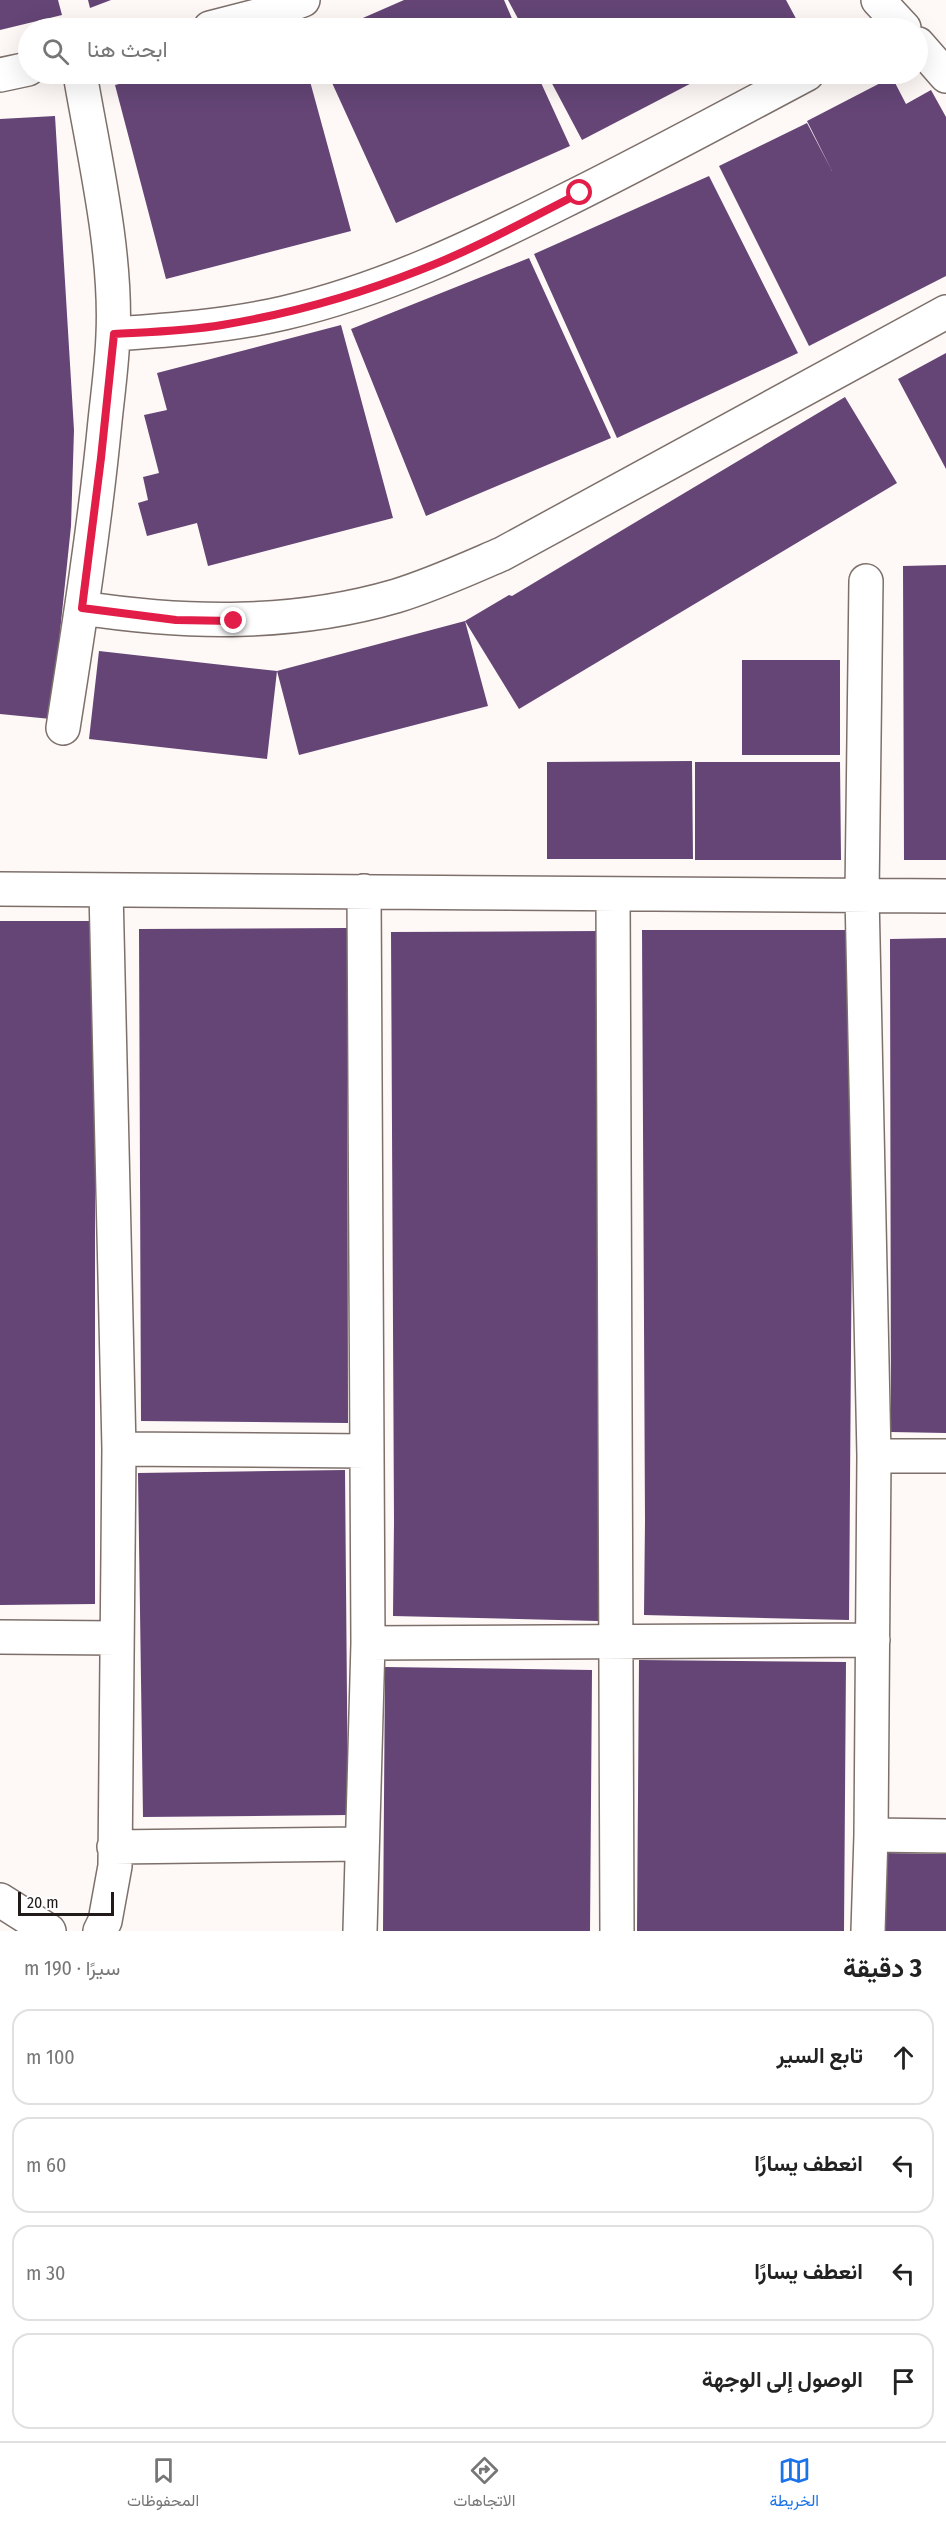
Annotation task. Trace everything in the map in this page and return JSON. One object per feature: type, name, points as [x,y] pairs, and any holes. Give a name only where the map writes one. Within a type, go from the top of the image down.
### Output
[{"type":"street","points":[[249,18],[303,0]]},
{"type":"street","points":[[928,55],[946,76]]},
{"type":"street","points":[[0,75],[18,71]]},
{"type":"street","points":[[63,728],[82,608],[114,334],[112,281],[105,225],[82,84]]},
{"type":"street","points":[[114,334],[222,325],[286,312],[419,271],[466,251],[788,84]]},
{"type":"street","points":[[82,608],[176,620],[234,621],[336,610],[396,596],[447,578],[502,554],[946,312]]},
{"type":"street","points":[[866,581],[862,896],[874,1456],[868,1931]]},
{"type":"street","points":[[0,889],[946,896]]},
{"type":"street","points":[[100,1931],[105,1921],[115,1866],[119,1449],[106,890]]},
{"type":"street","points":[[360,1931],[368,1643],[364,891]]},
{"type":"street","points":[[613,895],[617,1931]]},
{"type":"street","points":[[119,1449],[367,1451]]},
{"type":"street","points":[[874,1456],[946,1456]]},
{"type":"street","points":[[0,1637],[116,1638]]},
{"type":"street","points":[[368,1643],[873,1640]]},
{"type":"street","points":[[871,1835],[946,1836]]},
{"type":"street","points":[[114,1847],[361,1844]]},
{"type":"street","points":[[0,1900],[49,1931]]},
{"type":"building","points":[[0,0],[58,0],[62,15],[50,18],[18,18],[18,26],[0,30]]},
{"type":"building","points":[[88,0],[111,0],[90,8]]},
{"type":"building","points":[[404,0],[504,0],[512,18],[363,18]]},
{"type":"building","points":[[508,0],[786,0],[796,18],[518,18]]},
{"type":"building","points":[[311,84],[351,231],[166,279],[115,85]]},
{"type":"building","points":[[333,84],[542,84],[570,146],[396,223]]},
{"type":"building","points":[[552,84],[690,84],[582,140]]},
{"type":"building","points":[[878,84],[896,84],[906,104],[931,90],[946,117],[946,276],[809,346],[719,166],[807,123],[832,171],[807,121]]},
{"type":"building","points":[[55,116],[74,430],[71,526],[51,719],[0,714],[0,119]]},
{"type":"building","points":[[709,176],[798,353],[617,438],[534,254]]},
{"type":"building","points":[[529,258],[611,438],[426,516],[351,329]]},
{"type":"building","points":[[341,325],[393,518],[208,566],[197,523],[147,536],[138,503],[148,500],[143,477],[159,473],[144,415],[167,410],[157,373]]},
{"type":"building","points":[[946,353],[946,469],[898,379]]},
{"type":"building","points":[[845,397],[897,483],[519,709],[465,621],[509,595],[512,596]]},
{"type":"building","points":[[946,565],[946,860],[904,860],[903,566]]},
{"type":"building","points":[[465,621],[488,706],[299,755],[277,671]]},
{"type":"building","points":[[99,651],[277,671],[267,759],[89,739]]},
{"type":"building","points":[[742,660],[840,660],[840,755],[742,755]]},
{"type":"building","points":[[692,761],[693,859],[547,859],[547,762]]},
{"type":"building","points":[[695,762],[840,762],[841,860],[695,860]]},
{"type":"building","points":[[0,921],[95,921],[95,1604],[0,1605]]},
{"type":"building","points":[[347,928],[348,1423],[141,1421],[139,929]]},
{"type":"building","points":[[642,930],[851,930],[852,1216],[849,1620],[644,1615]]},
{"type":"building","points":[[600,931],[598,1621],[393,1616],[391,932]]},
{"type":"building","points":[[946,938],[946,1433],[891,1432],[890,939]]},
{"type":"building","points":[[345,1470],[348,1815],[143,1817],[138,1473]]},
{"type":"building","points":[[639,1660],[846,1662],[844,1931],[637,1931]]},
{"type":"building","points":[[385,1667],[592,1670],[590,1931],[383,1931]]},
{"type":"building","points":[[886,1853],[946,1854],[946,1931],[885,1931]]},
{"type":"route","points":[[234,621],[176,620],[82,608],[114,334],[222,325],[286,312],[358,291],[419,271],[466,251],[580,193]]}]
